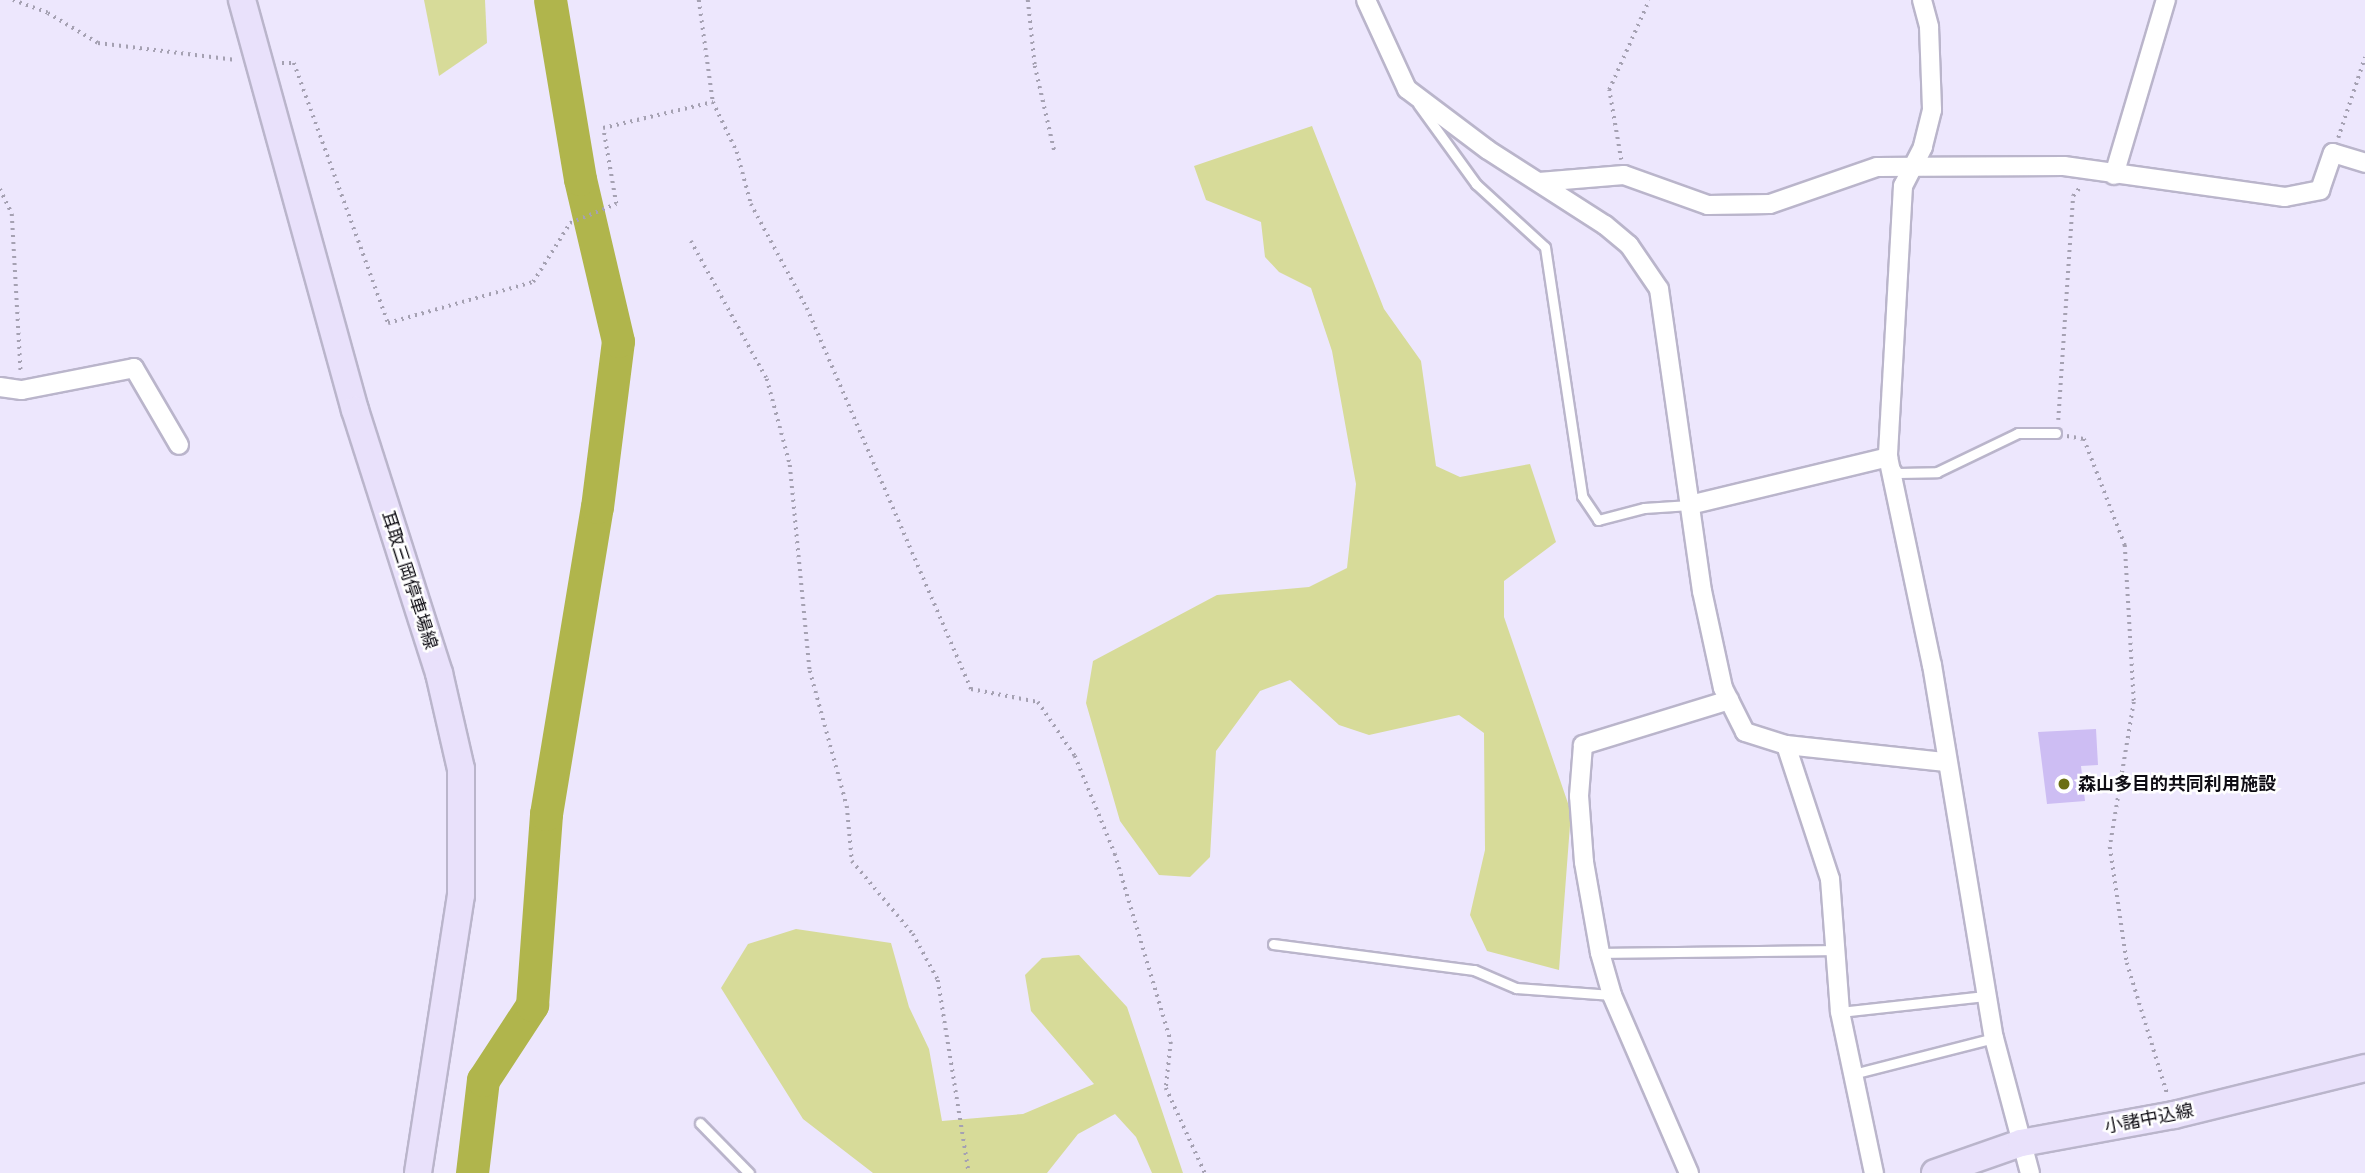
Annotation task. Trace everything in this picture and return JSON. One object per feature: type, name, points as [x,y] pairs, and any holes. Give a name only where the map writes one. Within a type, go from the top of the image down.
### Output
[{"type":"main road","name":"耳取三岡停車場線","points":[[242,0],[355,410],[439,673],[461,769],[461,895],[418,1173]]},
{"type":"main road","name":"小諸中込線","points":[[1935,1173],[2021,1143],[2174,1115],[2365,1068]]},
{"type":"street","points":[[1366,0],[1407,89],[1629,245],[1659,289],[1702,591],[1729,700],[1745,732],[1786,745],[1944,762]]},
{"type":"street","points":[[1922,0],[1929,27],[1932,110],[1914,164],[1903,186],[1888,457],[1932,665],[1944,762],[1985,996],[2030,1173]]},
{"type":"street","points":[[2114,175],[2166,0]]},
{"type":"street","points":[[1539,182],[1624,175],[1708,205],[1770,204],[1849,173],[1914,164],[2092,171],[2285,197],[2320,190],[2333,153],[2365,163]]},
{"type":"street","points":[[0,387],[22,390],[134,368],[179,445]]},
{"type":"street","points":[[1690,505],[1888,457]]},
{"type":"street","points":[[1689,1173],[1612,995],[1600,953],[1584,862],[1579,796],[1583,745],[1729,700]]},
{"type":"street","points":[[1786,745],[1830,879],[1840,1012],[1874,1173]]},
{"type":"lane","points":[[1407,89],[1476,184],[1545,247],[1582,496],[1598,520],[1644,508],[1690,505]]},
{"type":"lane","points":[[1888,457],[1898,473],[1937,472],[2018,433],[2056,433]]},
{"type":"lane","points":[[1273,944],[1474,970],[1516,988],[1612,995]]},
{"type":"lane","points":[[1600,953],[1836,950]]},
{"type":"lane","points":[[1840,1012],[1985,996]]},
{"type":"lane","points":[[1852,1074],[1994,1038]]},
{"type":"lane","points":[[699,1123],[749,1173]]},
{"type":"path","points":[[13,0],[48,13],[98,43],[260,63],[293,63],[388,323],[533,282],[570,223],[615,204],[603,128],[713,102]]},
{"type":"path","points":[[699,0],[713,102],[765,238],[807,307],[971,689],[1038,702],[1075,756],[1115,854],[1171,1042],[1166,1088],[1205,1173]]},
{"type":"path","points":[[1028,0],[1035,66],[1055,153]]},
{"type":"path","points":[[1624,175],[1609,90],[1649,0]]},
{"type":"path","points":[[2333,153],[2365,57]]},
{"type":"path","points":[[2092,171],[2073,196],[2064,384],[2056,433],[2084,439],[2125,545],[2134,702],[2110,847],[2127,962],[2174,1115]]},
{"type":"path","points":[[0,189],[12,214],[22,390]]},
{"type":"path","points":[[691,241],[767,379],[790,465],[810,671],[847,806],[852,861],[913,934],[938,980],[969,1173]]},
{"type":"green space","points":[[424,0],[485,0],[487,43],[439,76]]},
{"type":"green space","points":[[1312,126],[1384,309],[1421,361],[1436,466],[1460,477],[1530,464],[1556,542],[1504,581],[1504,617],[1571,812],[1559,970],[1487,951],[1470,915],[1485,850],[1484,733],[1459,715],[1369,735],[1339,725],[1290,680],[1260,691],[1216,751],[1210,857],[1190,877],[1159,875],[1120,821],[1086,703],[1093,661],[1217,595],[1309,587],[1347,568],[1356,484],[1332,351],[1311,288],[1279,272],[1265,257],[1261,222],[1206,200],[1194,166]]},
{"type":"green space","points":[[796,929],[891,943],[909,1007],[929,1049],[942,1121],[1023,1114],[1094,1084],[1031,1011],[1025,975],[1042,958],[1079,955],[1127,1007],[1183,1173],[1152,1173],[1136,1137],[1115,1114],[1078,1134],[1047,1173],[873,1173],[803,1119],[721,988],[748,944]]},
{"type":"building","name":"森山多目的共同利用施設","points":[[2096,729],[2098,765],[2081,766],[2085,801],[2047,804],[2038,732]]},
{"type":"waterway","points":[[472,1173],[483,1080],[532,1005],[546,814],[597,507],[618,341],[580,179],[550,0]]},
{"type":"place","name":"森山多目的共同利用施設","points":[[2064,784]]}]
